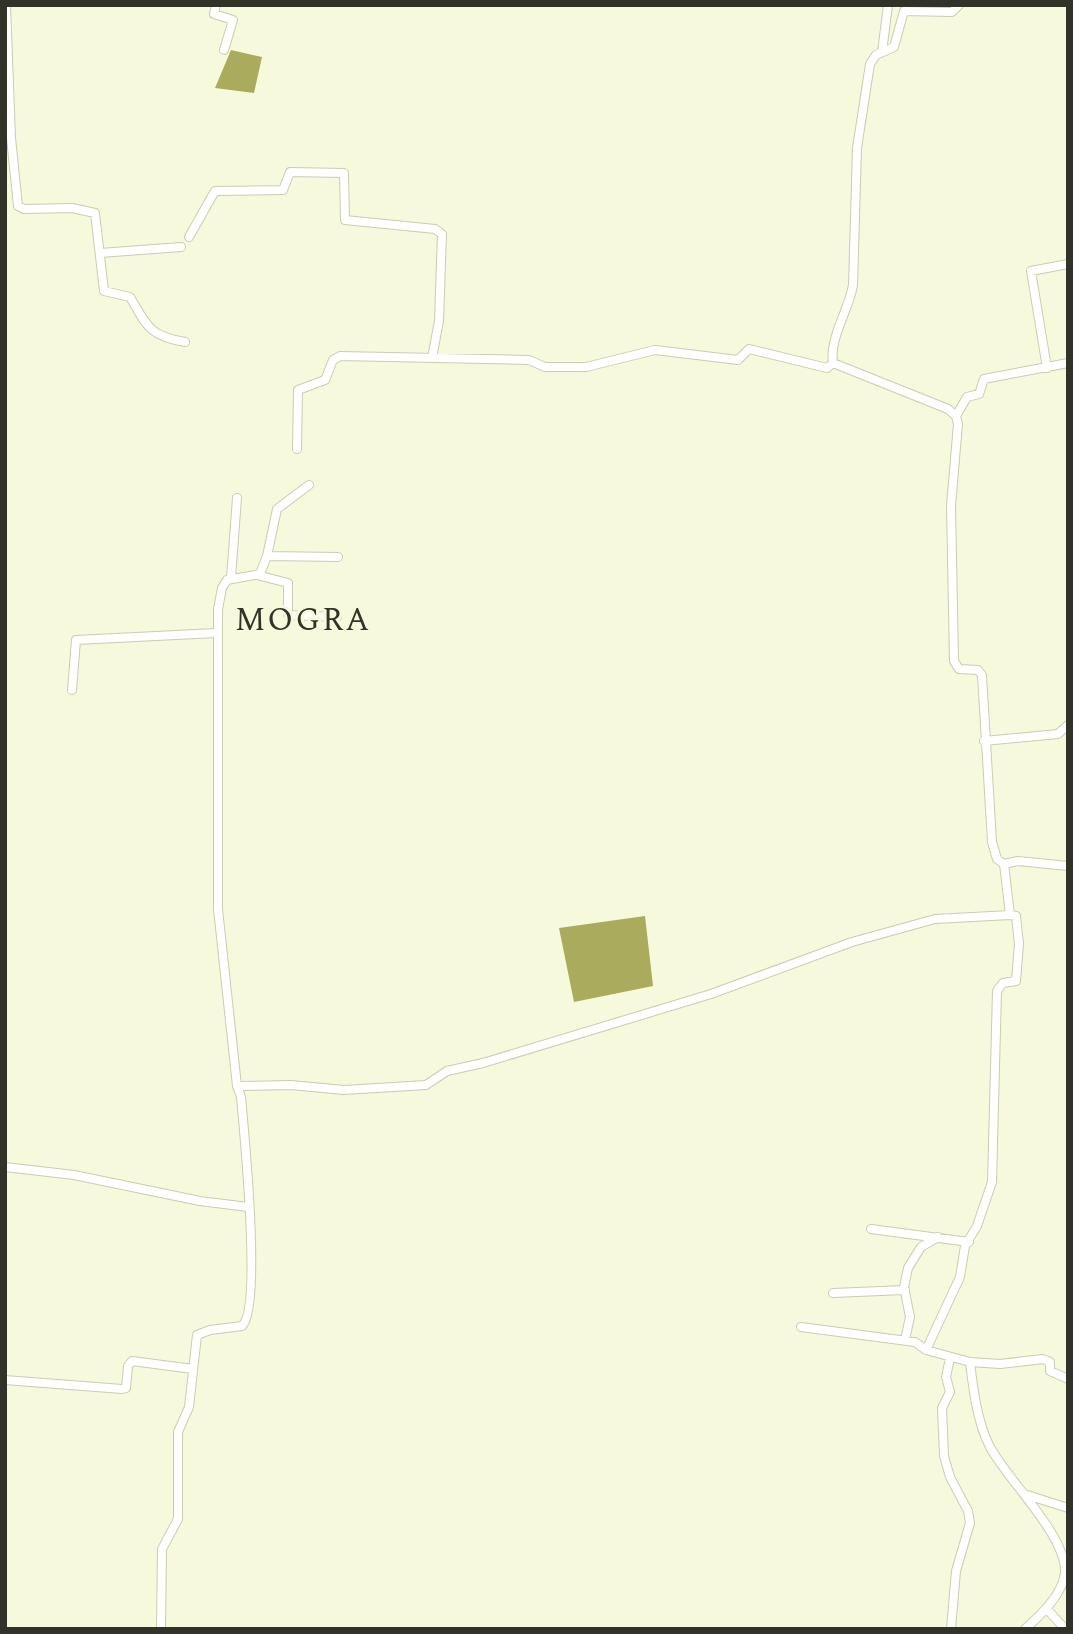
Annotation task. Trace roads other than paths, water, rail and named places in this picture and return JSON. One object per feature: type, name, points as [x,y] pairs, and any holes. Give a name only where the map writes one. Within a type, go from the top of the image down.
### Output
[{"type":"street","points":[[6,5],[15,199],[24,209],[92,211],[98,222],[104,291],[130,297],[138,316],[153,332],[161,337],[185,342]]},
{"type":"street","points":[[216,5],[214,14],[233,20],[224,50]]},
{"type":"street","points":[[882,52],[881,40],[888,5]]},
{"type":"street","points":[[297,449],[298,390],[323,382],[337,357],[529,360],[545,367],[586,367],[655,350],[738,360],[749,349],[827,368],[833,363],[834,346],[849,305],[852,285],[858,137],[870,64],[882,52],[894,47],[904,11],[952,12],[959,5]]},
{"type":"street","points":[[189,237],[215,191],[283,190],[290,172],[344,173],[345,220],[435,229],[442,234],[439,321],[432,358]]},
{"type":"street","points":[[100,253],[181,247]]},
{"type":"street","points":[[1047,368],[1031,271],[1068,264]]},
{"type":"street","points":[[833,363],[948,409],[956,416]]},
{"type":"street","points":[[1068,363],[984,379],[979,394],[967,397],[956,416],[951,505],[954,662],[959,669],[978,670],[982,675],[992,842],[997,859],[1004,864],[1018,861],[1068,866]]},
{"type":"street","points":[[257,575],[267,556],[277,509],[309,485]]},
{"type":"street","points":[[162,1629],[162,1549],[178,1519],[178,1432],[189,1407],[199,1334],[245,1323],[252,1273],[241,1097],[237,1086],[218,909],[216,633],[222,588],[231,578],[237,498]]},
{"type":"street","points":[[267,556],[338,557]]},
{"type":"street","points":[[231,578],[257,575],[288,583],[288,615],[337,617]]},
{"type":"street","points":[[72,690],[76,640],[216,633]]},
{"type":"street","points":[[984,741],[1058,734],[1068,725]]},
{"type":"street","points":[[1004,864],[1010,915]]},
{"type":"street","points":[[237,1086],[291,1085],[344,1090],[426,1085],[447,1071],[483,1063],[711,994],[852,942],[935,919],[1016,916],[1016,981],[1003,983],[997,991],[992,1182],[969,1242],[965,1246],[960,1277],[952,1298],[926,1350]]},
{"type":"street","points":[[5,1167],[74,1175],[200,1201],[248,1207]]},
{"type":"street","points":[[871,1229],[969,1242]]},
{"type":"street","points":[[905,1340],[910,1317],[905,1290],[908,1268],[917,1252],[938,1237]]},
{"type":"street","points":[[833,1293],[905,1290]]},
{"type":"street","points":[[801,1327],[915,1342],[926,1350],[958,1360],[1000,1364],[1043,1359],[1050,1362],[1050,1371],[1068,1379]]},
{"type":"street","points":[[958,1360],[989,1446],[1043,1521],[1064,1563],[1063,1581],[1045,1608],[1025,1629]]},
{"type":"street","points":[[951,1629],[956,1571],[970,1517],[944,1455],[942,1408],[950,1392],[946,1377],[958,1360]]},
{"type":"street","points":[[5,1380],[122,1390],[126,1388],[128,1366],[132,1361],[193,1369]]},
{"type":"street","points":[[1024,1494],[1068,1508]]},
{"type":"street","points":[[1045,1608],[1065,1629]]},
{"type":"district","name":"MOGRA","points":[[303,620]]}]
